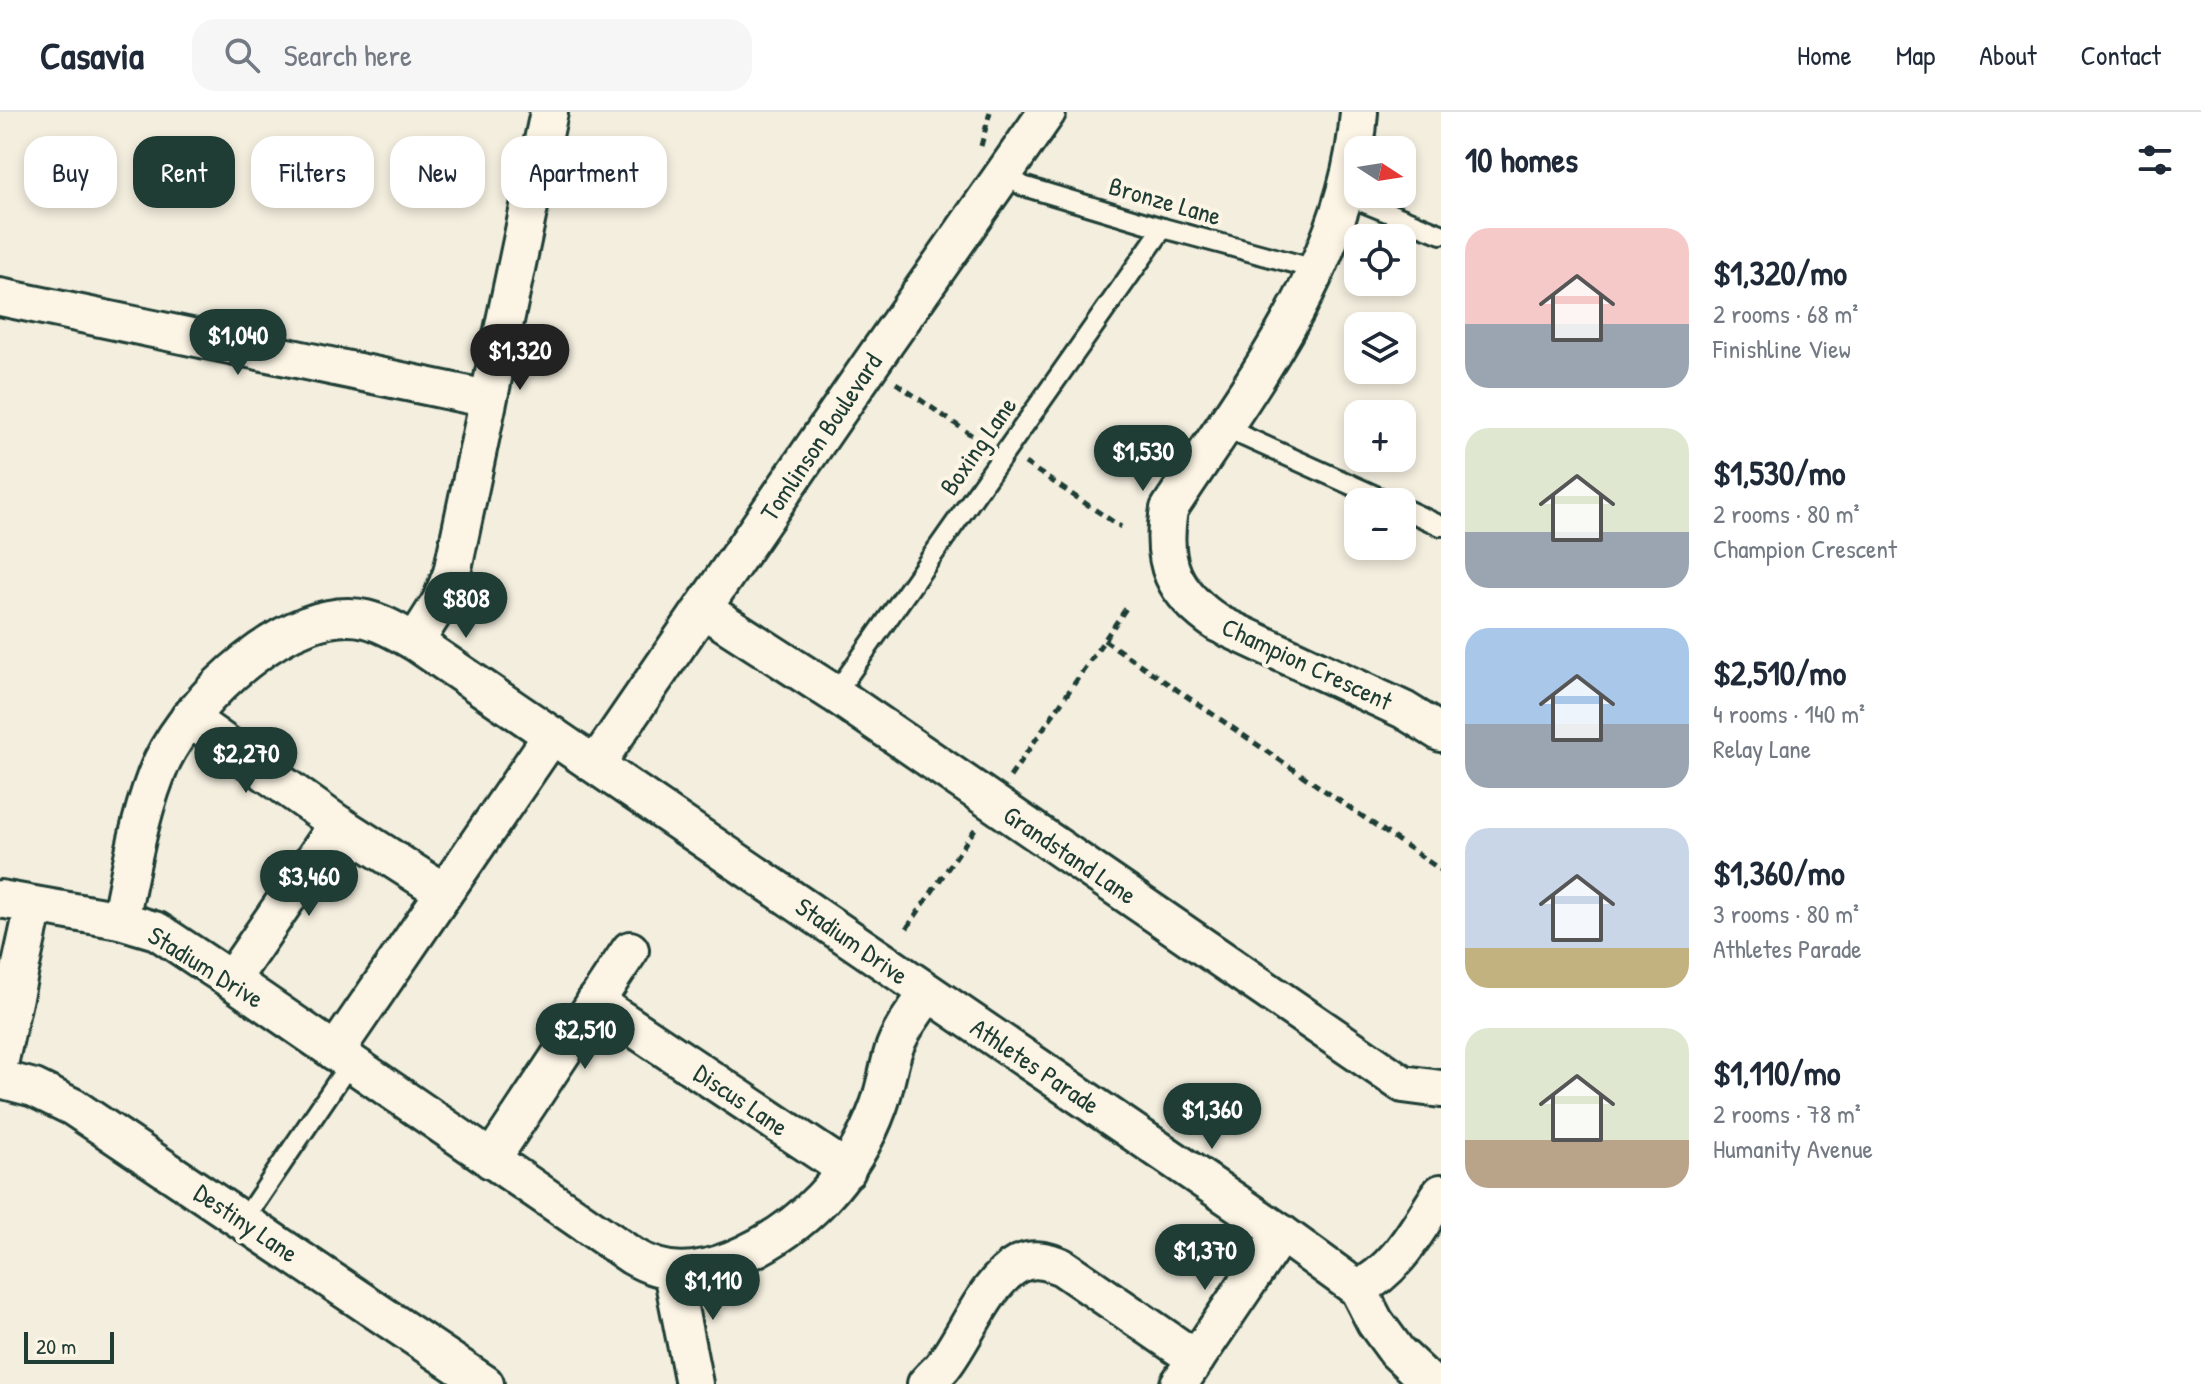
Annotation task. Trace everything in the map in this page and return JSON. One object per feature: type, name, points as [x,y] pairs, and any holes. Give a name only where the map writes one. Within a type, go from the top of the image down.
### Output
[{"type":"street","points":[[415,642],[441,601],[452,573],[549,112]]},
{"type":"street","name":"Tomlinson Boulevard","points":[[596,764],[1047,112]]},
{"type":"street","name":"Champion Crescent","points":[[1356,136],[1359,112]]},
{"type":"street","name":"Champion Crescent","points":[[1344,197],[1315,269],[1273,353],[1169,509],[1165,554],[1180,589],[1219,624],[1404,710],[1441,733]]},
{"type":"street","points":[[0,297],[488,399]]},
{"type":"street","name":"Grandstand Lane","points":[[703,609],[835,694],[1403,1084],[1441,1089]]},
{"type":"street","name":"Stadium Drive","points":[[17,902],[120,920],[157,931],[632,1256],[647,1265],[672,1272],[694,1272],[752,1251],[791,1228],[814,1208],[847,1170],[864,1140],[879,1105],[901,1033],[928,993],[415,642],[387,626],[364,618],[342,617],[296,630],[246,660],[189,718],[162,761],[147,808],[120,920]]},
{"type":"street","points":[[189,718],[338,824],[444,892]]},
{"type":"street","points":[[343,1057],[444,892],[552,735]]},
{"type":"street","points":[[231,980],[338,824]]},
{"type":"street","points":[[0,1060],[17,902]]},
{"type":"street","points":[[491,1160],[630,950]]},
{"type":"street","name":"Athletes Parade","points":[[928,993],[1281,1233],[1358,1289],[1375,1322],[1397,1352],[1431,1384]]},
{"type":"street","name":"Discus Lane","points":[[595,1002],[847,1170]]},
{"type":"street","name":"Destiny Lane","points":[[0,1079],[34,1088],[64,1102],[485,1384]]},
{"type":"street","points":[[1358,1289],[1394,1264],[1441,1193]]},
{"type":"street","points":[[926,1384],[943,1367],[1000,1279],[1031,1260],[1062,1267],[1187,1372],[1281,1233]]},
{"type":"street","points":[[672,1272],[694,1384]]},
{"type":"lane","name":"Bronze Lane","points":[[1005,174],[1023,186],[1315,269]]},
{"type":"lane","points":[[1377,208],[1441,234]]},
{"type":"lane","name":"Boxing Lane","points":[[835,694],[1163,228]]},
{"type":"lane","points":[[1223,427],[1358,488]]},
{"type":"lane","points":[[1416,514],[1441,526]]},
{"type":"lane","points":[[243,1221],[343,1057]]},
{"type":"path","points":[[1009,779],[1127,607]]},
{"type":"path","points":[[1104,640],[1441,870]]},
{"type":"path","points":[[907,928],[976,828]]}]
